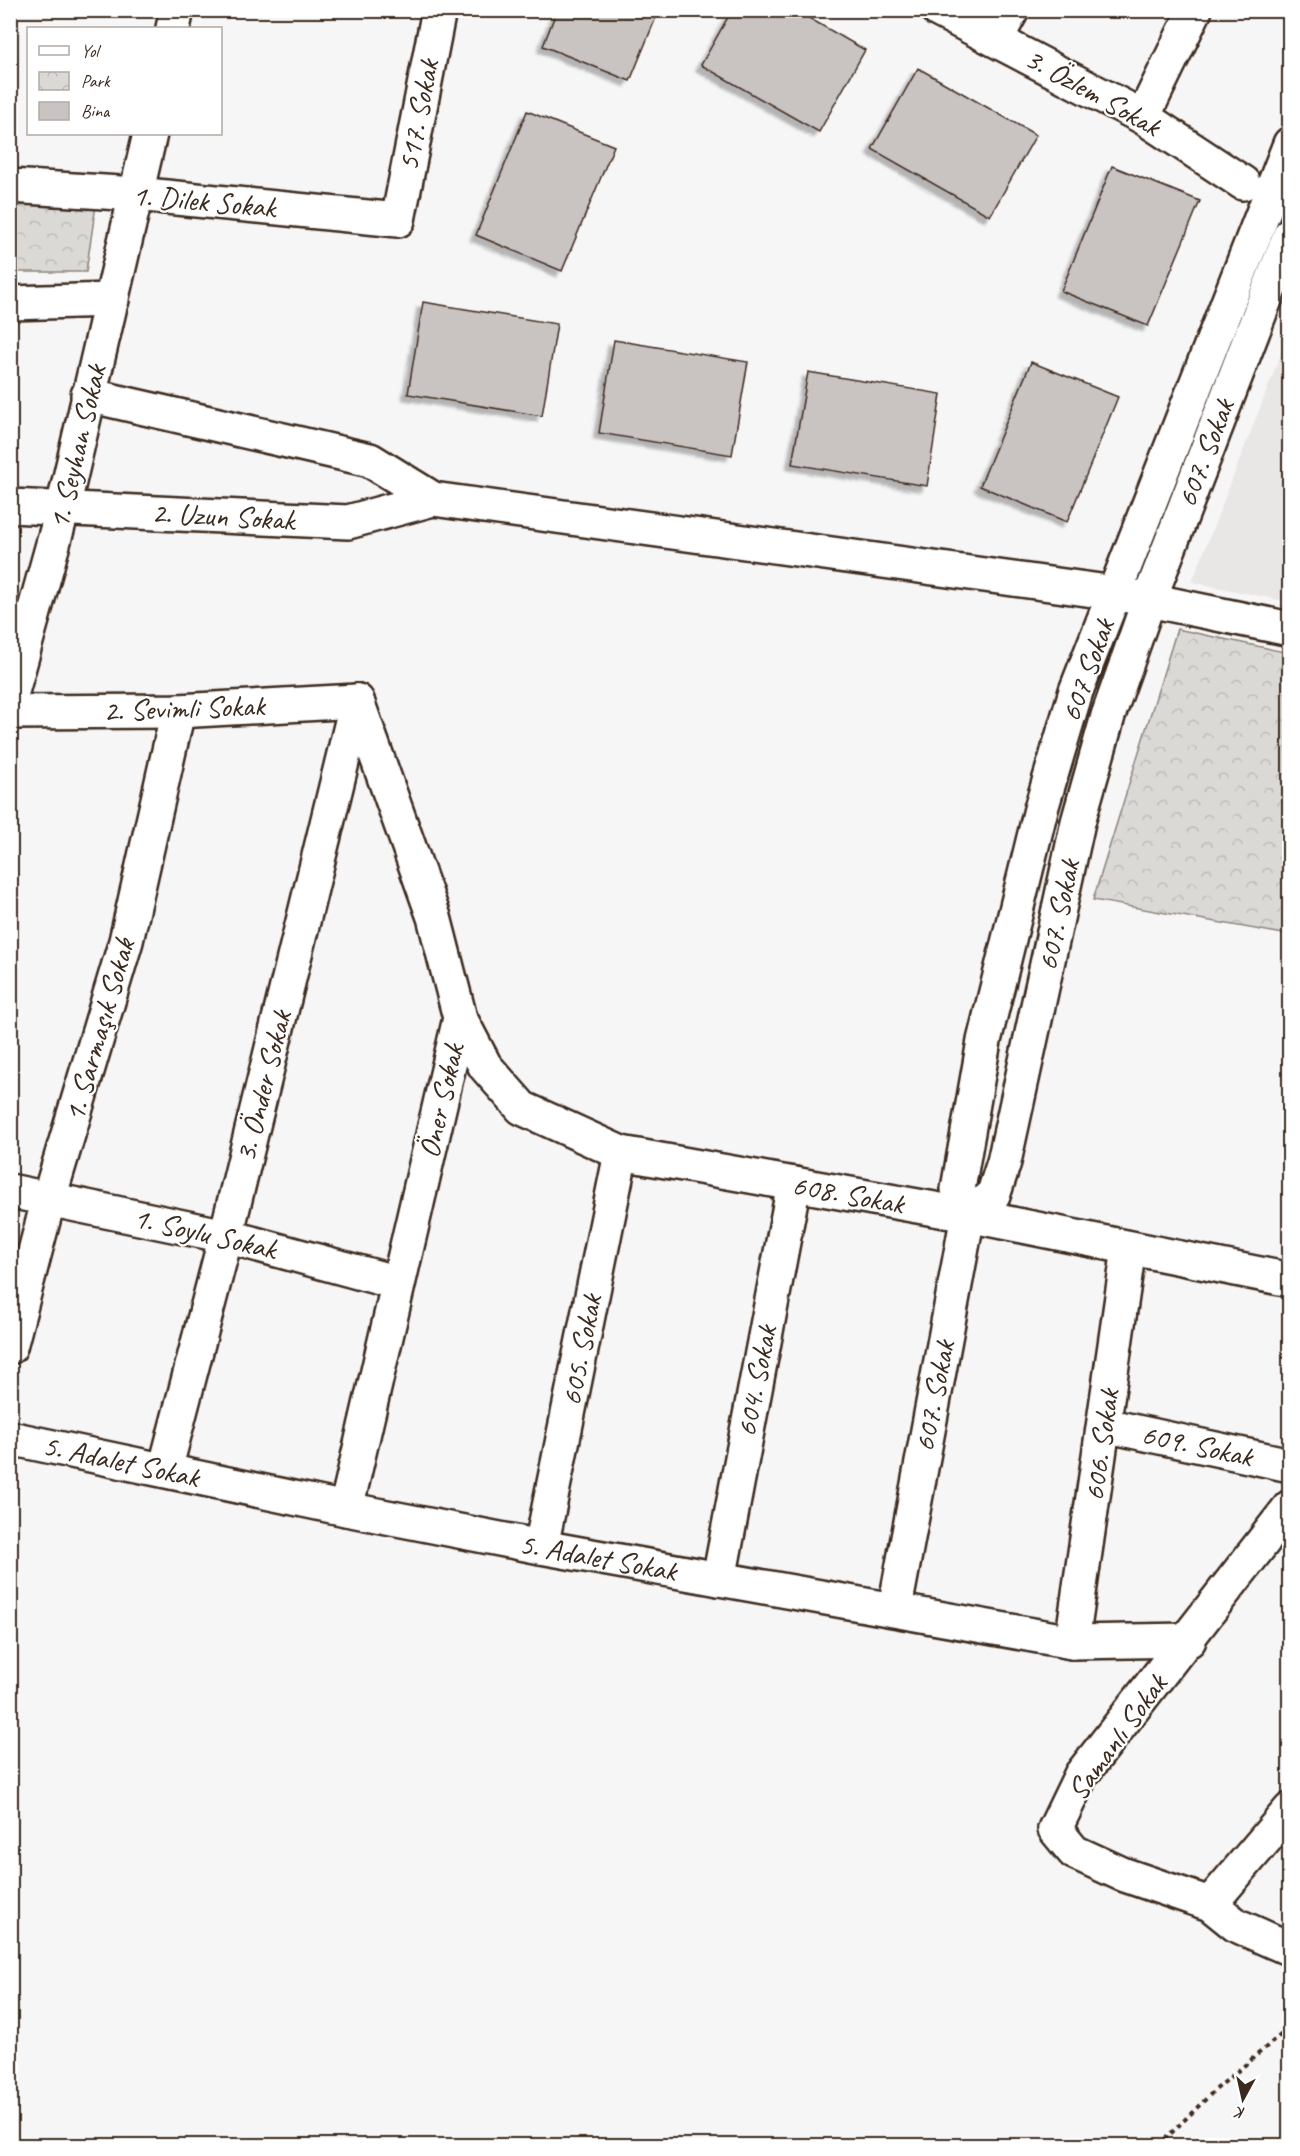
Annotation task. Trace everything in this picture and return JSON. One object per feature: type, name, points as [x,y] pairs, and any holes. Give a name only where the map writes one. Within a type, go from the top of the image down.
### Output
[{"type":"street","points":[[173,27],[177,10]]},
{"type":"street","name":"517. Sokak","points":[[398,220],[439,10]]},
{"type":"street","name":"3. Özlem Sokak","points":[[939,10],[1143,117],[1243,183]]},
{"type":"street","points":[[996,39],[1012,10]]},
{"type":"street","points":[[1143,117],[1195,10]]},
{"type":"street","name":"1. Seyhan Sokak","points":[[10,699],[63,508],[150,135]]},
{"type":"street","name":"607 Sokak","points":[[968,1215],[958,1189],[984,1041],[1044,798],[1076,691],[1290,144]]},
{"type":"street","name":"1. Dilek Sokak","points":[[10,186],[136,194],[398,220]]},
{"type":"street","name":"607. Sokak","points":[[894,1608],[968,1215],[993,1196],[1004,1162],[1078,822],[1108,716],[1149,600],[1290,235]]},
{"type":"street","points":[[10,303],[112,300]]},
{"type":"street","points":[[88,395],[370,460],[433,499],[1115,593],[1290,629]]},
{"type":"street","name":"2. Uzun Sokak","points":[[10,506],[348,522],[433,499]]},
{"type":"street","name":"2. Sevimli Sokak","points":[[10,712],[178,711],[357,701]]},
{"type":"street","name":"Öner Sokak","points":[[345,1509],[460,1018],[434,917],[357,701]]},
{"type":"street","name":"3. Önder Sokak","points":[[165,1470],[226,1236],[357,701]]},
{"type":"street","name":"1. Sarmaşık Sokak","points":[[10,1347],[49,1198],[126,941],[178,711]]},
{"type":"street","name":"608. Sokak","points":[[460,1018],[485,1066],[522,1108],[621,1153],[968,1215],[1290,1280]]},
{"type":"street","name":"605. Sokak","points":[[541,1547],[621,1153]]},
{"type":"street","name":"604. Sokak","points":[[718,1579],[794,1184]]},
{"type":"street","name":"1. Soylu Sokak","points":[[10,1191],[226,1236],[398,1283]]},
{"type":"street","name":"606. Sokak","points":[[1072,1642],[1129,1248]]},
{"type":"street","name":"609. Sokak","points":[[1104,1425],[1290,1465]]},
{"type":"street","name":"5. Adalet Sokak","points":[[10,1437],[345,1509],[541,1547],[894,1608],[1072,1642],[1189,1640]]},
{"type":"street","name":"Samanlı Sokak","points":[[1210,1904],[1122,1874],[1074,1852],[1055,1829],[1081,1775],[1189,1640],[1290,1508]]},
{"type":"street","points":[[1290,1810],[1210,1904],[1236,1925],[1290,1949]]},
{"type":"path","points":[[1158,2145],[1214,2091],[1290,2027]]},
{"type":"shaded area","points":[[1289,333],[1290,602],[1192,582]]},
{"type":"green space","points":[[11,204],[96,205],[86,272],[11,272]]},
{"type":"green space","points":[[1177,629],[1289,653],[1289,935],[1093,900]]},
{"type":"building","points":[[557,10],[659,10],[630,81],[543,46]]},
{"type":"building","points":[[732,10],[795,10],[865,50],[819,132],[701,65]]},
{"type":"building","points":[[918,68],[1036,135],[990,216],[872,149]]},
{"type":"building","points":[[527,111],[614,146],[562,271],[476,235]]},
{"type":"building","points":[[1112,166],[1200,201],[1148,326],[1061,291]]},
{"type":"building","points":[[423,302],[557,324],[542,416],[408,394]]},
{"type":"building","points":[[614,340],[748,362],[732,455],[599,433]]},
{"type":"building","points":[[1031,362],[1118,397],[1067,522],[980,486]]},
{"type":"building","points":[[808,372],[941,394],[927,486],[792,464]]}]
